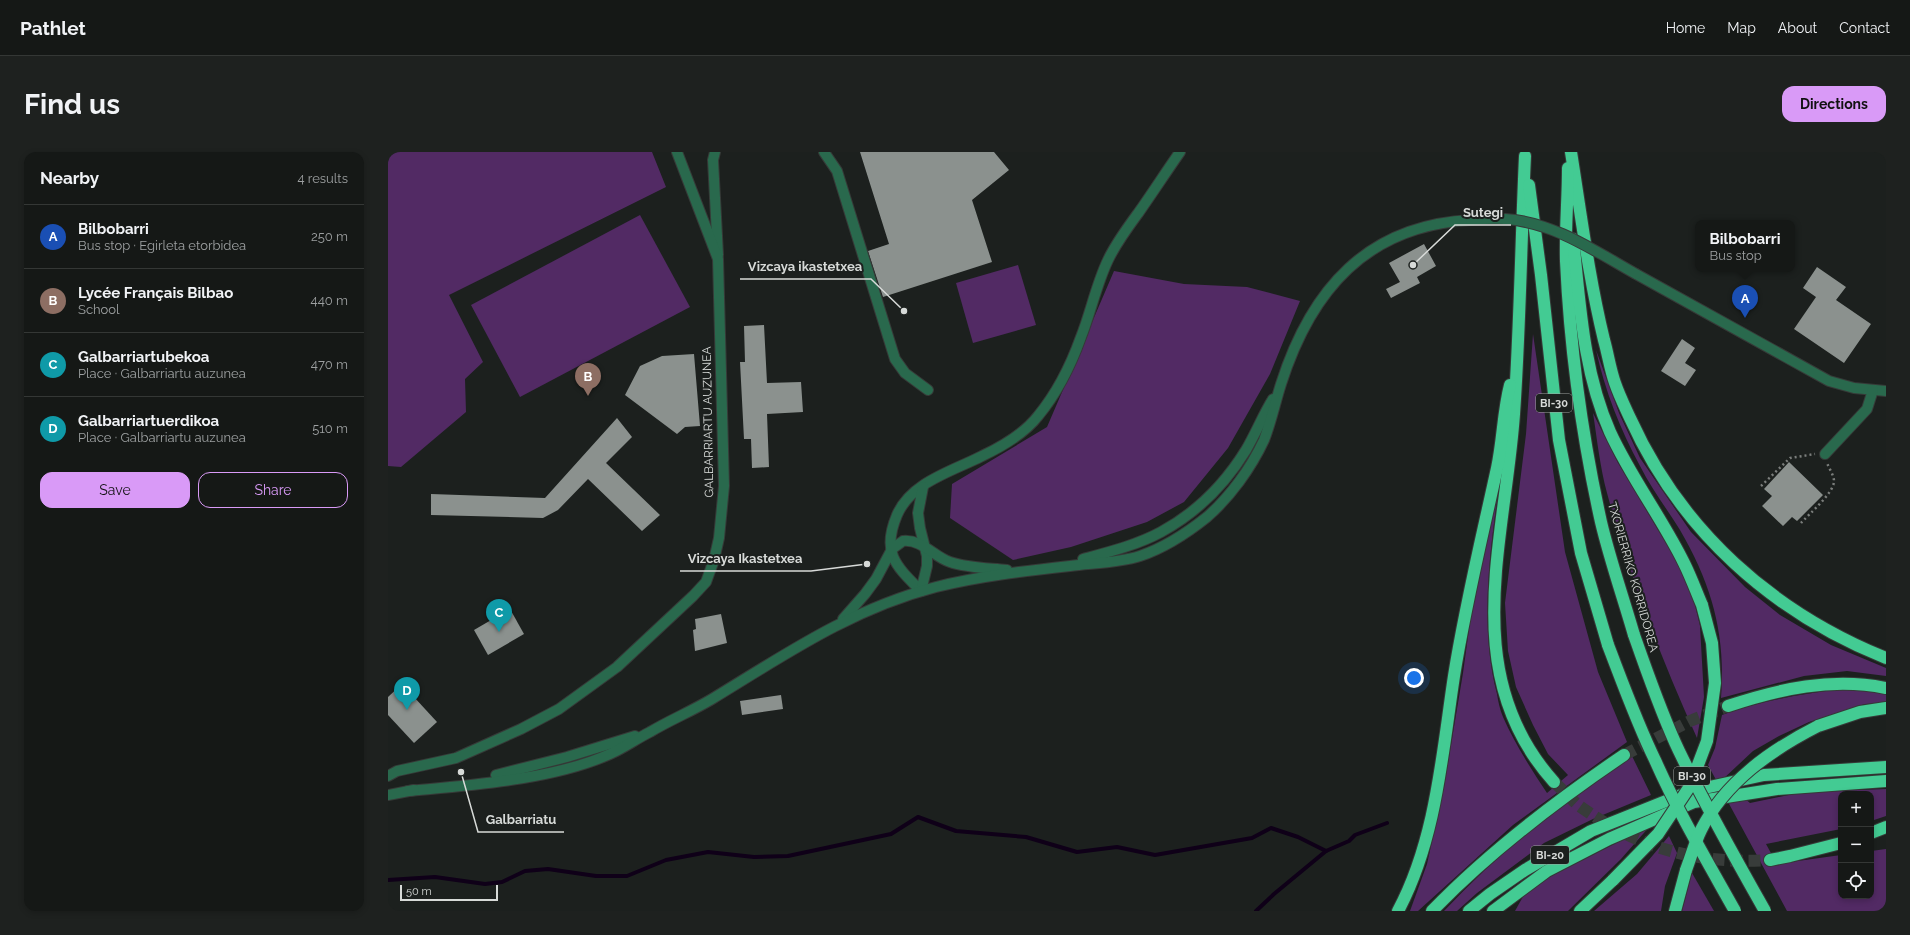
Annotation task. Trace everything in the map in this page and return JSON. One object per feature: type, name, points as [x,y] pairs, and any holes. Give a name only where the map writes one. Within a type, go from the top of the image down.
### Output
[{"type":"highway","name":"TXORIERRIKO KORRIDOREA","points":[[1567,152],[1568,195],[1566,260],[1570,325],[1577,393],[1587,455],[1601,522],[1634,635],[1656,696],[1679,750],[1716,823],[1765,911]]},
{"type":"highway","points":[[1571,152],[1598,313],[1615,383],[1639,438],[1664,480],[1704,532],[1731,561],[1763,588],[1800,615],[1836,636],[1886,658]]},
{"type":"highway","points":[[1525,154],[1514,416],[1494,595],[1496,648],[1499,676],[1518,730],[1540,766],[1554,782]]},
{"type":"highway","name":"BI-30","points":[[1525,154],[1541,275],[1559,440],[1581,553],[1608,645],[1631,706],[1655,761],[1692,835],[1735,911]]},
{"type":"highway","points":[[1568,195],[1578,296],[1586,353],[1598,398],[1609,430],[1629,470],[1684,563],[1702,605],[1712,643],[1715,683],[1707,741],[1690,786],[1658,834],[1580,911]]},
{"type":"highway","points":[[1398,911],[1415,876],[1432,812],[1456,661],[1501,448],[1505,404],[1517,362]]},
{"type":"highway","points":[[1728,706],[1778,691],[1818,684],[1867,684],[1886,688]]},
{"type":"highway","points":[[1674,911],[1684,876],[1700,831],[1714,806],[1732,787],[1766,756],[1790,740],[1818,726],[1860,712],[1886,708]]},
{"type":"highway","points":[[1432,911],[1478,868],[1531,822],[1581,784],[1624,755]]},
{"type":"highway","name":"BI-20","points":[[1469,911],[1525,870],[1591,831],[1691,791],[1764,775],[1886,767]]},
{"type":"highway","name":"BI-20","points":[[1493,911],[1547,871],[1609,838],[1694,802],[1777,789],[1837,783],[1886,782]]},
{"type":"highway","points":[[1874,832],[1886,827]]},
{"type":"highway","points":[[1770,860],[1798,855],[1838,844]]},
{"type":"street","name":"GALBARRIARTU AUZUNEA","points":[[388,776],[397,771],[456,758],[521,729],[559,709],[617,667],[706,582],[714,560],[719,538],[724,486],[718,259],[677,152]]},
{"type":"street","points":[[824,152],[837,171],[895,358],[905,373],[928,390]]},
{"type":"street","points":[[921,591],[898,568],[893,557],[892,538],[897,515],[910,497],[938,476],[982,456],[1023,433],[1038,416],[1060,384],[1072,358],[1081,337],[1098,285],[1109,259],[1180,152]]},
{"type":"street","points":[[714,156],[718,259]]},
{"type":"street","points":[[388,795],[518,771],[650,732],[709,701],[838,624],[863,612],[921,591],[971,579],[1058,567],[1134,544],[1161,532],[1189,514],[1207,499],[1233,469],[1246,450],[1280,386],[1297,343],[1318,303],[1341,275],[1357,261],[1377,247],[1403,233],[1438,223],[1505,219],[1517,220],[1558,232],[1581,243],[1829,381],[1873,390],[1886,391]]},
{"type":"street","points":[[1825,454],[1867,409],[1873,390]]},
{"type":"street","points":[[921,591],[927,566],[918,513],[923,487]]},
{"type":"street","points":[[838,624],[869,589],[881,571],[892,549],[897,544],[909,540],[924,547],[948,562],[1022,571]]},
{"type":"path","points":[[1761,486],[1790,458],[1809,454],[1825,454],[1823,456],[1834,480],[1832,487],[1829,494],[1801,523]]},
{"type":"shaded area","points":[[388,152],[652,152],[666,187],[449,295],[483,362],[465,379],[466,412],[401,467],[388,466]]},
{"type":"shaded area","points":[[640,215],[690,307],[520,397],[471,305]]},
{"type":"shaded area","points":[[1018,265],[1036,325],[973,343],[956,283]]},
{"type":"shaded area","points":[[1114,271],[1184,284],[1247,287],[1300,301],[1270,374],[1228,448],[1184,502],[1147,522],[1071,547],[1013,560],[950,518],[952,484],[1047,427]]},
{"type":"shaded area","points":[[1533,334],[1565,552],[1598,672],[1627,742],[1513,825],[1418,911],[1410,911],[1427,864],[1444,787],[1463,673],[1479,556],[1504,453],[1495,512],[1489,574],[1488,635],[1491,665],[1502,714],[1529,766],[1547,793],[1568,775],[1548,754],[1533,725],[1516,687],[1508,651],[1505,603],[1526,434]]},
{"type":"shaded area","points":[[1596,350],[1619,413],[1640,458],[1691,532],[1745,587],[1780,615],[1831,645],[1886,668],[1886,676],[1847,671],[1804,676],[1721,698],[1722,675],[1719,632],[1701,571],[1680,530],[1644,474],[1626,438],[1614,410]]},
{"type":"shaded area","points":[[1593,413],[1618,463],[1676,560],[1694,601],[1700,626],[1704,697],[1697,738],[1647,617],[1616,525],[1605,483]]},
{"type":"shaded area","points":[[1841,689],[1873,691],[1886,694],[1886,703],[1865,704],[1809,722],[1779,736],[1753,751],[1722,780],[1750,803],[1803,792],[1886,789],[1886,816],[1874,820],[1874,791],[1838,791],[1838,830],[1766,844],[1777,864],[1838,855],[1838,899],[1874,899],[1874,851],[1886,849],[1886,911],[1787,911],[1708,765],[1715,748],[1722,715],[1751,706],[1811,693]]},
{"type":"shaded area","points":[[1632,756],[1651,795],[1593,819],[1544,843],[1477,893],[1457,911],[1444,911],[1510,847],[1582,790]]},
{"type":"shaded area","points":[[1650,826],[1621,859],[1568,911],[1515,911],[1525,893],[1543,880]]},
{"type":"shaded area","points":[[1669,836],[1677,853],[1665,886],[1661,911],[1594,911],[1637,874]]},
{"type":"shaded area","points":[[1692,873],[1714,911],[1682,911]]},
{"type":"building","points":[[860,152],[994,152],[1009,170],[972,200],[992,262],[883,297],[868,251],[889,244]]},
{"type":"building","points":[[1424,244],[1436,266],[1417,277],[1420,283],[1391,298],[1386,289],[1400,282],[1389,263]]},
{"type":"building","points":[[1817,267],[1846,287],[1836,300],[1871,324],[1844,363],[1794,329],[1816,297],[1803,288]]},
{"type":"building","points":[[764,325],[767,383],[801,382],[803,412],[767,414],[769,467],[752,468],[751,439],[744,439],[740,362],[745,362],[744,326]]},
{"type":"building","points":[[1682,339],[1695,348],[1685,363],[1696,370],[1685,386],[1661,371]]},
{"type":"building","points":[[694,354],[700,426],[685,427],[677,434],[625,395],[640,366],[662,356]]},
{"type":"building","points":[[617,418],[632,437],[606,463],[660,515],[642,531],[588,479],[558,510],[543,518],[431,515],[431,494],[545,498]]},
{"type":"building","points":[[1789,462],[1823,495],[1797,521],[1792,517],[1783,526],[1762,506],[1772,496],[1764,489]]},
{"type":"building","points":[[510,609],[524,634],[488,655],[474,630]]},
{"type":"building","points":[[721,614],[727,643],[695,651],[693,630],[696,629],[695,619]]},
{"type":"building","points":[[402,684],[437,722],[414,743],[388,715],[388,697]]},
{"type":"building","points":[[781,695],[783,709],[742,715],[740,701]]},
{"type":"waterway","points":[[388,880],[435,877],[485,884],[502,882],[525,871],[548,869],[596,876],[627,876],[666,860],[708,852],[754,857],[788,856],[891,834],[918,817],[956,831],[1026,837],[1077,852],[1117,847],[1155,855],[1252,838],[1271,828],[1298,837],[1326,851]]},
{"type":"waterway","points":[[1256,911],[1326,851],[1349,841],[1355,835],[1387,823]]},
{"type":"tunnel","points":[[1624,755],[1690,721],[1728,706]]},
{"type":"tunnel","points":[[1554,782],[1578,805],[1600,820],[1646,843],[1693,856],[1718,860],[1770,860]]},
{"type":"place","name":"Sutegi","points":[[1413,265]]},
{"type":"place","name":"Vizcaya ikastetxea","points":[[904,311]]},
{"type":"place","name":"Bilbobarri","points":[[1745,318]]},
{"type":"place","name":"Lycée Français Bilbao","points":[[588,396]]},
{"type":"place","name":"Vizcaya Ikastetxea","points":[[867,564]]},
{"type":"place","name":"Galbarriartubekoa","points":[[499,632]]},
{"type":"place","name":"Galbarriartuerdikoa","points":[[407,710]]},
{"type":"place","name":"Galbarriatu","points":[[461,772]]}]
